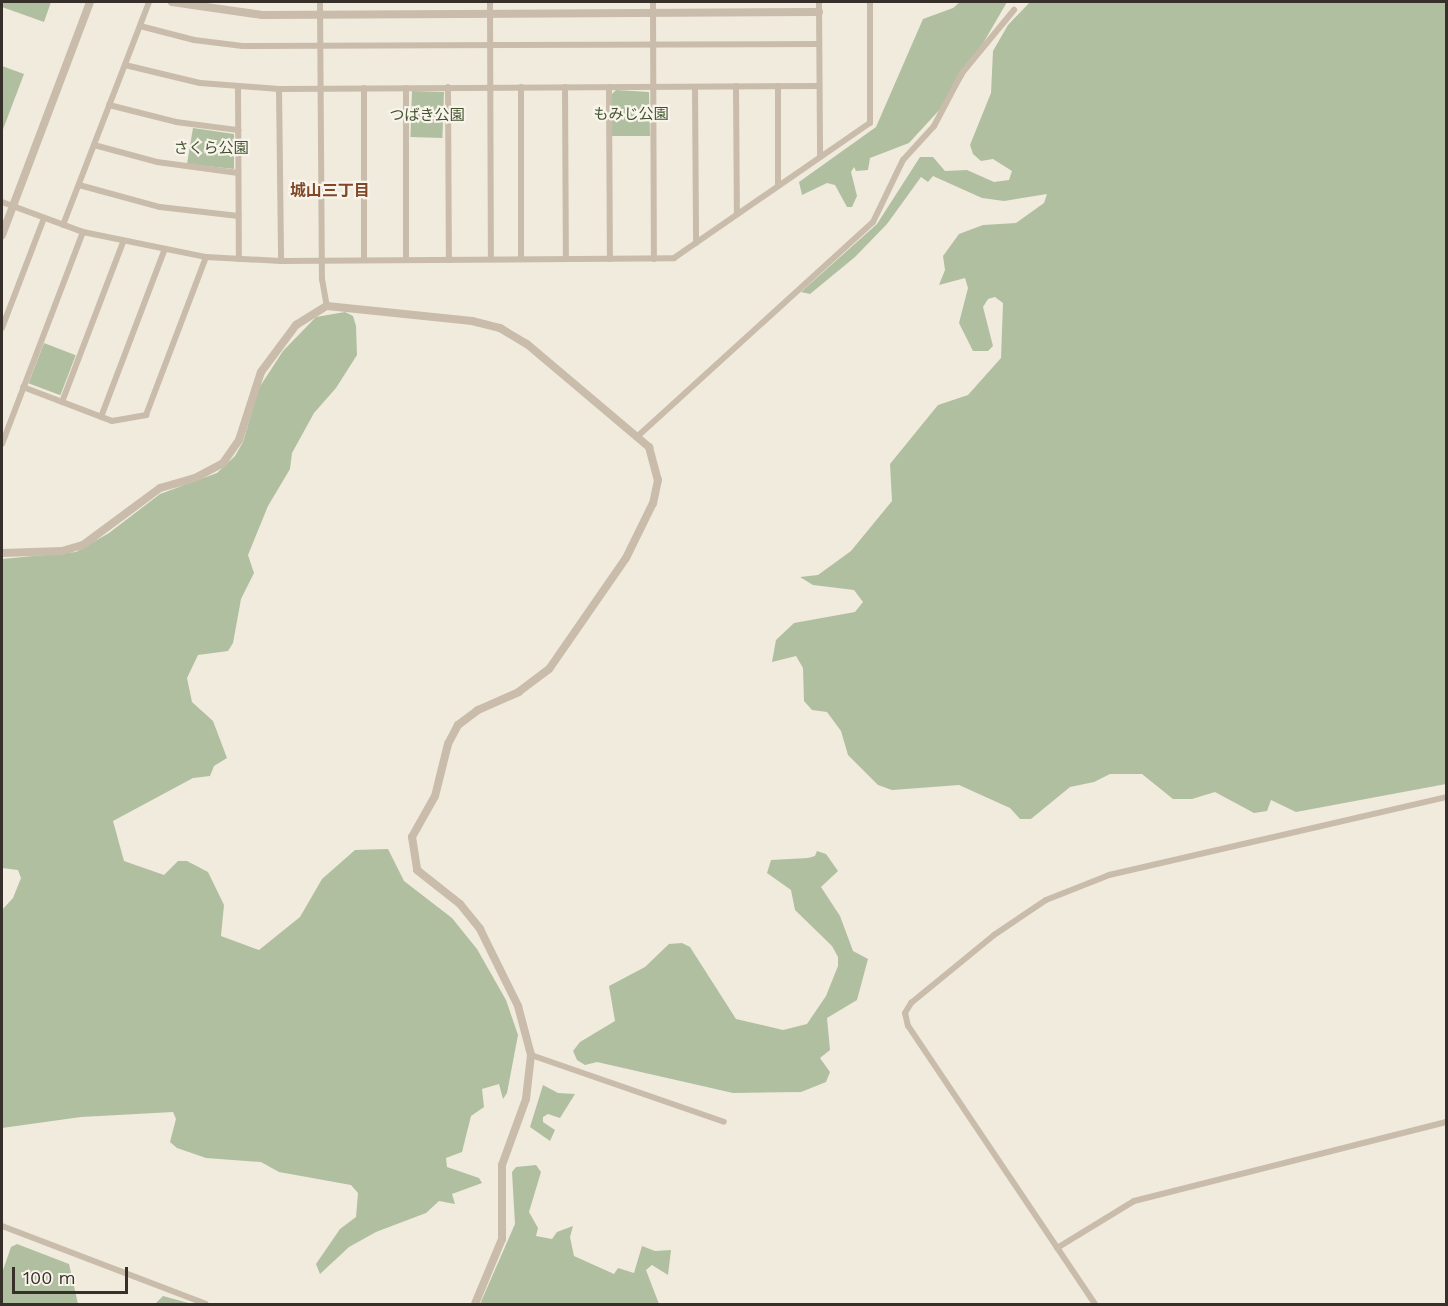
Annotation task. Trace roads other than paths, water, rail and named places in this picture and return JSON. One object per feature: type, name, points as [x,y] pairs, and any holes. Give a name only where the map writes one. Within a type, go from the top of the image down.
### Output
[{"type":"street","points":[[2,235],[90,2]]},
{"type":"street","points":[[63,225],[149,2]]},
{"type":"street","points":[[172,2],[242,14],[819,12]]},
{"type":"street","points":[[320,2],[322,260],[327,306]]},
{"type":"street","points":[[490,2],[491,259]]},
{"type":"street","points":[[653,2],[654,259]]},
{"type":"street","points":[[819,2],[820,157]]},
{"type":"street","points":[[2,202],[82,232],[164,251],[239,260],[674,258],[870,123],[870,2]]},
{"type":"street","points":[[639,435],[873,222],[903,160],[934,126],[962,73],[1014,10]]},
{"type":"street","points":[[140,26],[234,45],[490,48],[819,44]]},
{"type":"street","points":[[125,65],[184,80],[238,87],[279,89],[819,86]]},
{"type":"street","points":[[736,86],[737,214]]},
{"type":"street","points":[[778,86],[778,185]]},
{"type":"street","points":[[238,87],[239,260]]},
{"type":"street","points":[[448,87],[449,260]]},
{"type":"street","points":[[521,87],[521,259]]},
{"type":"street","points":[[565,87],[566,259]]},
{"type":"street","points":[[609,87],[610,259]]},
{"type":"street","points":[[695,87],[696,243]]},
{"type":"street","points":[[364,88],[364,260]]},
{"type":"street","points":[[406,88],[406,260]]},
{"type":"street","points":[[279,89],[281,261]]},
{"type":"street","points":[[110,105],[176,122],[238,130]]},
{"type":"street","points":[[94,145],[166,164],[238,173]]},
{"type":"street","points":[[79,185],[160,207],[238,216]]},
{"type":"street","points":[[2,328],[44,218]]},
{"type":"street","points":[[2,444],[82,232]]},
{"type":"street","points":[[62,402],[123,242]]},
{"type":"street","points":[[101,417],[164,251]]},
{"type":"street","points":[[23,387],[112,421],[146,415],[206,257]]},
{"type":"street","points":[[2,553],[62,551],[83,544],[160,488],[195,478],[223,463],[238,440],[261,372],[296,325],[327,306],[472,321],[500,328],[527,344],[639,435],[655,458],[658,480],[653,503],[626,558],[549,669],[519,692],[478,710],[458,725],[448,744],[435,796],[412,837],[417,870],[460,904],[480,929],[521,1015],[531,1055],[526,1099],[502,1165],[502,1239],[475,1305]]},
{"type":"street","points":[[1095,1305],[908,1026],[905,1013],[911,1003],[994,935],[1046,900],[1098,879],[1446,797]]},
{"type":"street","points":[[531,1055],[724,1122]]},
{"type":"street","points":[[1058,1248],[1134,1201],[1446,1122]]},
{"type":"street","points":[[2,1226],[206,1305]]},
{"type":"district","name":"城山三丁目","points":[[330,191]]},
{"type":"park label","name":"もみじ公園","points":[[631,115]]},
{"type":"park label","name":"つばき公園","points":[[427,116]]},
{"type":"park label","name":"さくら公園","points":[[211,149]]}]
